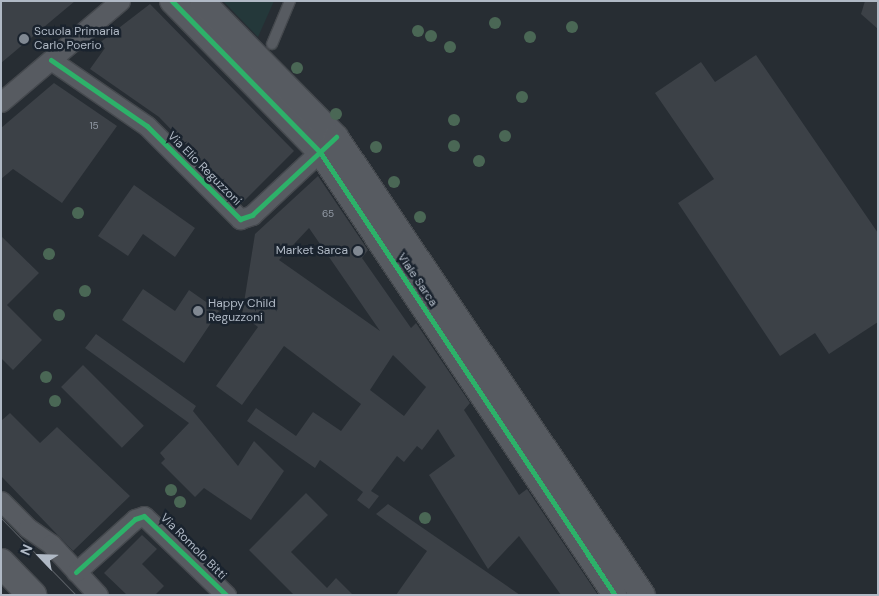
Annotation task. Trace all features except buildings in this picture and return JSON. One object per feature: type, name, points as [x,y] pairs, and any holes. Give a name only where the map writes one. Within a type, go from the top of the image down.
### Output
[{"type":"main road","points":[[1,563],[32,595]]},
{"type":"street","points":[[1,102],[120,1]]},
{"type":"street","name":"Viale Sarca","points":[[172,1],[328,145],[614,595]]},
{"type":"street","name":"Viale Sarca","points":[[202,1],[328,145],[596,522],[643,595]]},
{"type":"street","name":"Via Elio Reguzzoni","points":[[51,60],[147,126],[240,219],[252,215],[328,145]]},
{"type":"street","points":[[1,501],[28,528],[51,544],[98,595]]},
{"type":"street","name":"Via Romolo Bitti","points":[[76,572],[134,519],[144,516],[226,595]]},
{"type":"lane","points":[[272,44],[290,1]]},
{"type":"lane","points":[[575,535],[596,522]]},
{"type":"green space","points":[[223,1],[274,1],[258,37]]},
{"type":"tram line","points":[[1,518],[76,595]]},
{"type":"cycle path","points":[[172,1],[320,152],[615,595]]},
{"type":"cycle path","points":[[51,60],[147,126],[240,219],[252,215],[336,137]]},
{"type":"cycle path","points":[[76,572],[135,519],[144,516],[226,595]]},
{"type":"place","name":"Scuola Primaria Carlo Poerio","points":[[24,39]]},
{"type":"place","name":"Market Sarca","points":[[358,251]]},
{"type":"place","name":"Happy Child Reguzzoni","points":[[198,311]]}]
